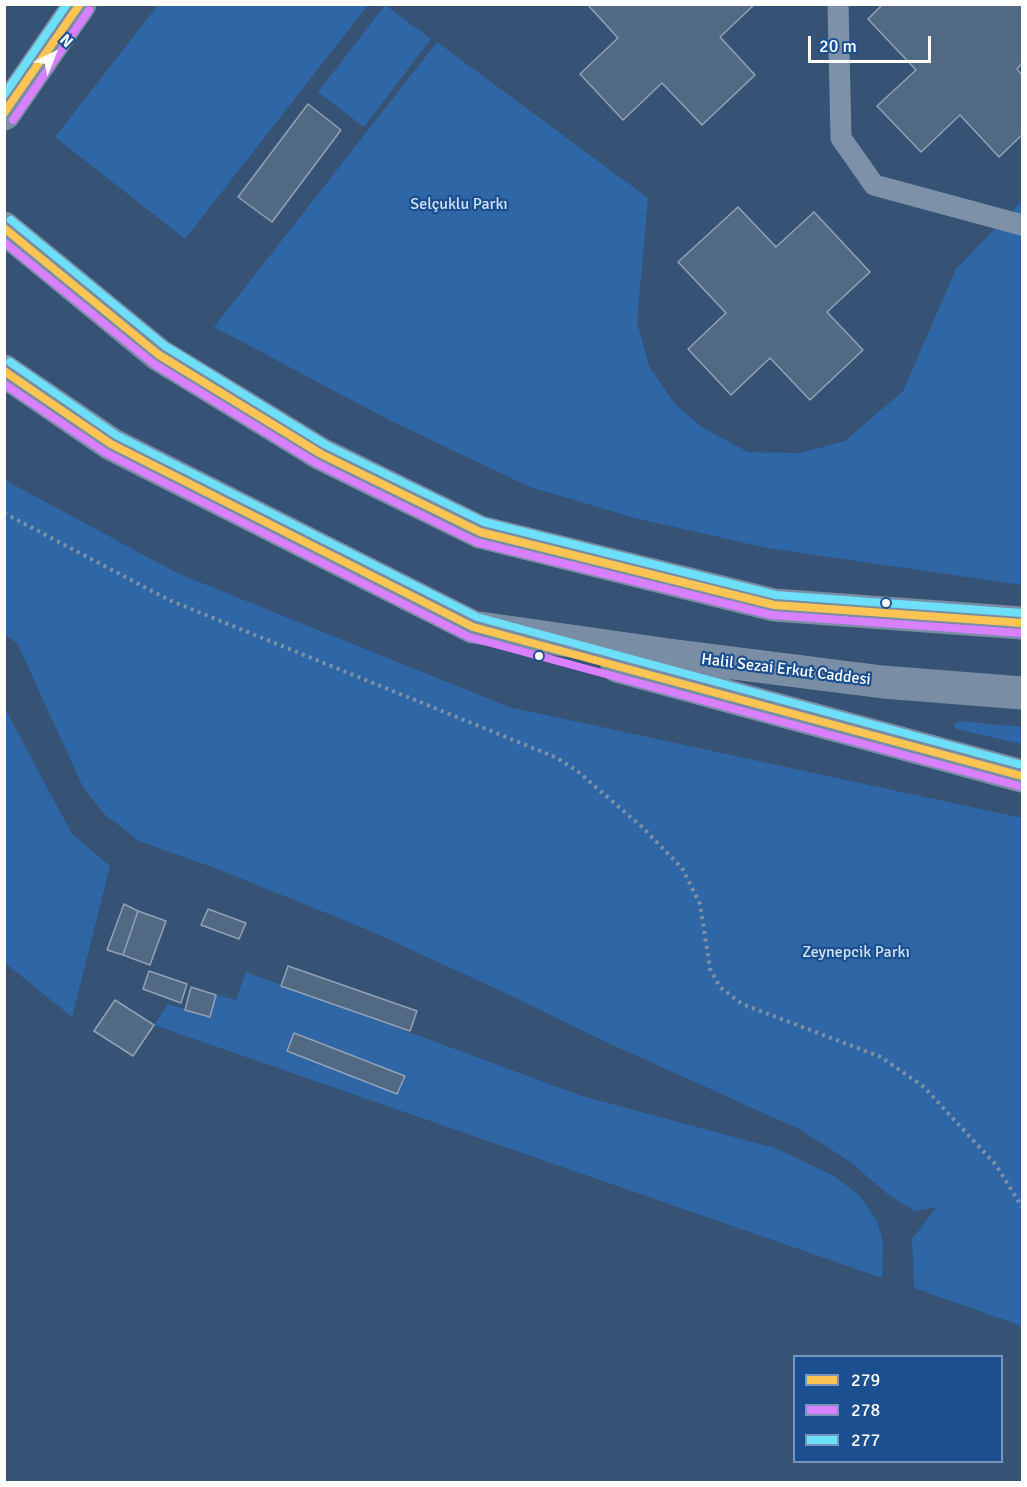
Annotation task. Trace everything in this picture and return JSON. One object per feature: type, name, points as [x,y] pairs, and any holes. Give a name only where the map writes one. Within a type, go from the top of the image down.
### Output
[{"type":"main road","points":[[4,114],[80,4]]},
{"type":"main road","points":[[4,228],[159,355],[321,454],[480,532],[774,605],[1023,622]]},
{"type":"main road","name":"Halil Sezai Erkut Caddesi","points":[[4,371],[111,444],[474,627],[883,682],[1023,693]]},
{"type":"main road","points":[[474,627],[1023,776]]},
{"type":"lane","points":[[838,4],[840,138],[874,185],[1023,225]]},
{"type":"path","points":[[4,513],[169,600],[555,757],[576,770],[642,827],[682,868],[700,904],[710,969],[720,987],[742,1004],[881,1057],[924,1087],[996,1165],[1023,1207]]},
{"type":"green space","points":[[158,5],[368,5],[185,239],[55,137]]},
{"type":"green space","points":[[385,5],[431,39],[364,127],[318,92]]},
{"type":"green space","name":"Selçuklu Parkı","points":[[437,42],[648,198],[637,322],[649,366],[675,404],[703,428],[748,452],[800,453],[845,441],[903,391],[956,269],[1022,201],[1022,585],[767,548],[635,518],[530,487],[391,421],[214,327]]},
{"type":"green space","name":"Zeynepcik Parkı","points":[[5,480],[177,573],[509,707],[1022,818],[1022,1326],[914,1288],[912,1239],[937,1207],[914,1211],[886,1193],[852,1163],[799,1129],[608,1043],[366,929],[212,867],[139,841],[104,814],[83,787],[17,643],[5,635]]},
{"type":"green space","points":[[4,707],[72,834],[110,866],[72,1017],[5,963]]},
{"type":"green space","points":[[958,721],[1022,727],[1022,744],[956,729],[954,725]]},
{"type":"green space","points":[[246,972],[582,1096],[775,1148],[834,1176],[859,1195],[877,1220],[883,1243],[882,1278],[154,1025],[168,1004],[210,1017],[216,995],[236,1000]]},
{"type":"building","points":[[587,4],[755,4],[720,37],[755,75],[702,125],[662,83],[623,120],[580,74],[618,38]]},
{"type":"building","points":[[883,4],[1022,4],[1022,63],[1017,69],[1022,75],[1022,135],[999,157],[960,115],[921,152],[877,106],[916,70],[868,19]]},
{"type":"building","points":[[308,104],[341,130],[272,222],[238,197]]},
{"type":"building","points":[[738,207],[776,247],[814,212],[870,272],[827,312],[863,350],[810,400],[770,358],[731,395],[688,349],[726,313],[678,262]]},
{"type":"building","points":[[124,904],[138,911],[123,955],[107,950]]},
{"type":"building","points":[[208,909],[246,923],[239,939],[201,925]]},
{"type":"building","points":[[138,911],[166,921],[150,965],[123,955]]},
{"type":"building","points":[[288,966],[417,1011],[410,1031],[281,986]]},
{"type":"building","points":[[149,971],[187,984],[181,1003],[143,989]]},
{"type":"building","points":[[191,987],[216,995],[210,1017],[185,1010]]},
{"type":"building","points":[[115,1000],[154,1025],[133,1056],[94,1031]]},
{"type":"building","points":[[294,1033],[405,1076],[397,1094],[287,1051]]},
{"type":"transit line","name":"277","points":[[4,95],[67,4]]},
{"type":"transit line","name":"279","points":[[4,113],[80,4]]},
{"type":"transit line","name":"278","points":[[13,120],[89,10]]},
{"type":"transit line","name":"277","points":[[11,220],[165,346],[326,445],[484,522],[776,595],[1022,613]]},
{"type":"transit line","name":"279","points":[[4,228],[159,355],[321,454],[480,532],[774,605],[1022,623]]},
{"type":"transit line","name":"278","points":[[4,242],[154,364],[316,463],[476,542],[772,615],[1021,633]]},
{"type":"transit line","name":"277","points":[[10,362],[116,435],[477,617],[1022,765]]},
{"type":"transit line","name":"279","points":[[4,371],[111,444],[473,627],[1022,776]]},
{"type":"transit line","name":"278","points":[[4,384],[106,453],[469,637],[1019,786]]}]
